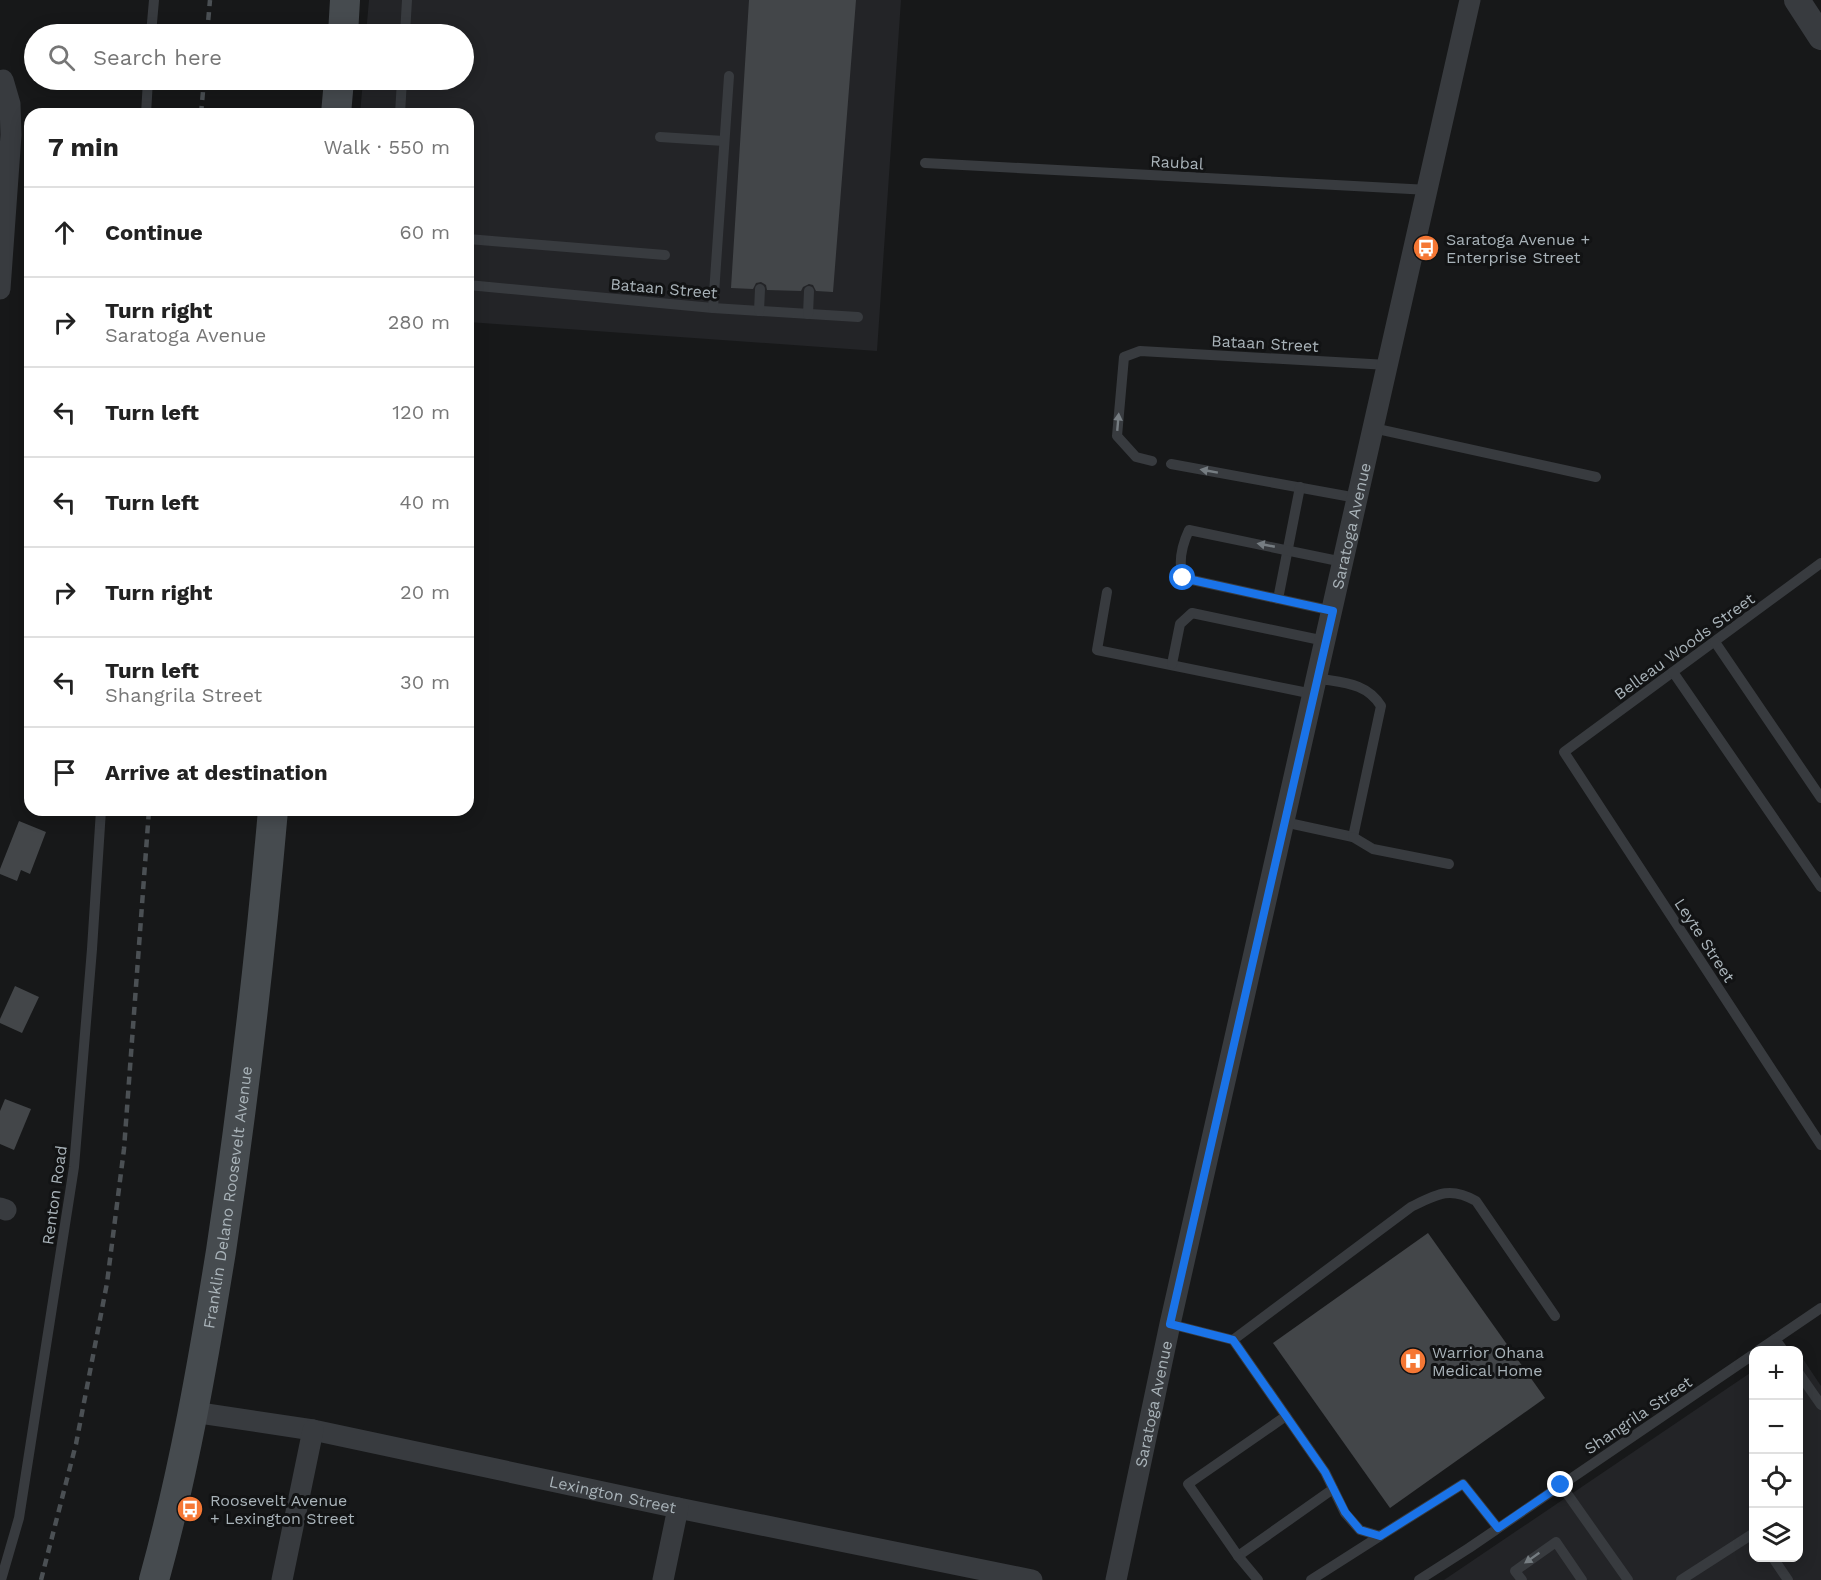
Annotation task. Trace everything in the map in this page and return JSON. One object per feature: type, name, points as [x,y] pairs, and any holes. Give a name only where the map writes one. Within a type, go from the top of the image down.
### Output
[{"type":"main road","points":[[344,24],[345,0]]},
{"type":"main road","points":[[337,108],[338,90]]},
{"type":"main road","name":"Franklin Delano Roosevelt Avenue","points":[[154,1580],[193,1412],[233,1173],[262,932],[272,816]]},
{"type":"street","name":"Saratoga Avenue","points":[[1116,1580],[1170,1324],[1470,0]]},
{"type":"street","points":[[1797,0],[1821,37]]},
{"type":"street","points":[[0,290],[12,135],[10,104],[3,80]]},
{"type":"street","name":"Lexington Street","points":[[193,1412],[313,1430],[678,1508],[1032,1580]]},
{"type":"street","points":[[282,1580],[313,1430]]},
{"type":"street","points":[[663,1580],[678,1508]]},
{"type":"lane","points":[[152,24],[154,0]]},
{"type":"lane","points":[[406,24],[407,0]]},
{"type":"lane","points":[[713,308],[729,76]]},
{"type":"lane","points":[[146,108],[147,90]]},
{"type":"lane","points":[[400,108],[401,90]]},
{"type":"lane","points":[[660,137],[724,141]]},
{"type":"lane","name":"Raubal","points":[[925,163],[1428,190]]},
{"type":"lane","points":[[474,239],[665,255]]},
{"type":"lane","name":"Bataan Street","points":[[474,286],[713,308],[858,317]]},
{"type":"lane","points":[[759,311],[760,289]]},
{"type":"lane","points":[[808,314],[809,291]]},
{"type":"lane","name":"Bataan Street","points":[[1152,461],[1136,457],[1117,435],[1124,357],[1140,351],[1388,365]]},
{"type":"lane","points":[[1373,428],[1596,477]]},
{"type":"lane","points":[[1171,464],[1357,498]]},
{"type":"lane","points":[[1278,599],[1300,487]]},
{"type":"lane","points":[[1333,611],[1183,578],[1180,569],[1183,543],[1189,530],[1343,562]]},
{"type":"lane","name":"Belleau Woods Street","points":[[1564,752],[1821,563]]},
{"type":"lane","points":[[1107,592],[1097,650],[1315,686],[1360,686],[1376,698],[1381,706],[1353,837]]},
{"type":"lane","points":[[1172,664],[1180,624],[1192,613],[1325,641]]},
{"type":"lane","points":[[1715,642],[1821,798]]},
{"type":"lane","points":[[1673,672],[1821,887]]},
{"type":"lane","name":"Leyte Street","points":[[1564,752],[1821,1144]]},
{"type":"lane","name":"Renton Road","points":[[1,1580],[19,1518],[74,1167],[101,816]]},
{"type":"lane","points":[[1284,822],[1353,837],[1373,849],[1449,864]]},
{"type":"lane","points":[[1233,1340],[1411,1207],[1437,1194],[1462,1192],[1476,1201],[1555,1316]]},
{"type":"lane","points":[[1765,1346],[1821,1308]]},
{"type":"lane","points":[[1170,1324],[1233,1340],[1325,1472],[1345,1512],[1360,1530],[1380,1536]]},
{"type":"lane","points":[[1775,1339],[1780,1346]]},
{"type":"lane","name":"Shangrila Street","points":[[1419,1580],[1749,1357]]},
{"type":"lane","points":[[1803,1379],[1821,1405]]},
{"type":"lane","points":[[1258,1580],[1238,1556],[1188,1484],[1286,1416]]},
{"type":"lane","points":[[1311,1580],[1463,1484],[1498,1528]]},
{"type":"lane","points":[[1561,1485],[1628,1580]]},
{"type":"lane","points":[[1238,1556],[1333,1489]]},
{"type":"lane","points":[[1681,1580],[1749,1536]]},
{"type":"lane","points":[[1522,1580],[1515,1570],[1556,1542],[1582,1580]]},
{"type":"lane","points":[[1776,1562],[1788,1580]]},
{"type":"shaded area","points":[[369,0],[901,0],[877,351],[474,322],[474,108],[361,108],[362,90],[474,90],[474,24],[367,24]]},
{"type":"shaded area","points":[[1803,1359],[1821,1386],[1821,1580],[1444,1580],[1749,1374],[1749,1562],[1803,1562]]},
{"type":"building","points":[[749,0],[856,0],[833,292],[816,291],[813,285],[809,284],[801,291],[767,290],[766,285],[761,282],[756,283],[753,289],[731,288]]},
{"type":"building","points":[[19,821],[46,832],[30,874],[21,870],[17,881],[0,874],[0,869]]},
{"type":"building","points":[[15,986],[39,997],[22,1033],[0,1023]]},
{"type":"building","points":[[5,1099],[31,1109],[14,1150],[0,1144],[0,1111]]},
{"type":"building","points":[[1428,1233],[1545,1398],[1390,1508],[1273,1343]]},
{"type":"railway","points":[[208,24],[210,0]]},
{"type":"railway","points":[[202,108],[203,90]]},
{"type":"railway","points":[[41,1580],[76,1444],[107,1283],[124,1149],[149,816]]},
{"type":"place","name":"Saratoga Avenue + Enterprise Street","points":[[1426,248]]},
{"type":"place","name":"Warrior Ohana Medical Home","points":[[1413,1361]]},
{"type":"place","name":"Roosevelt Avenue + Lexington Street","points":[[190,1509]]},
{"type":"route","points":[[1183,578],[1333,611],[1170,1324],[1233,1340],[1325,1472],[1345,1512],[1360,1530],[1380,1536],[1463,1484],[1498,1528],[1561,1485]]}]
